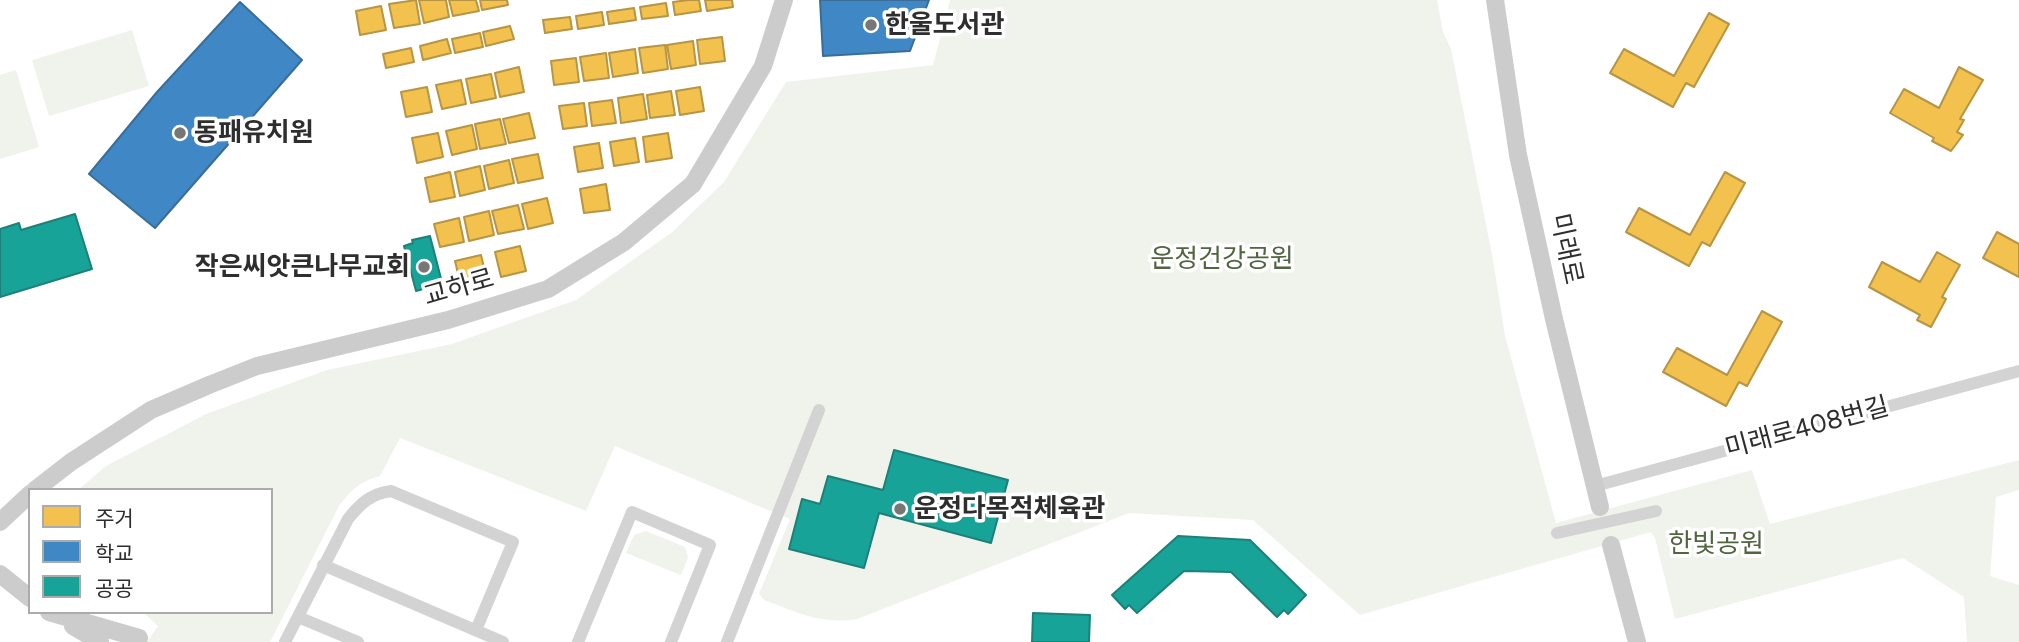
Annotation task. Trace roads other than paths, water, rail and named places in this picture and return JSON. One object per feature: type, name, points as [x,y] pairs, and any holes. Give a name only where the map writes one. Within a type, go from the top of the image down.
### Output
[{"type":"street","name":"교하로","points":[[37,488],[71,461],[151,410],[209,385],[257,366],[448,320],[548,289],[624,242],[693,184],[763,66],[784,0]]},
{"type":"street","name":"미래로","points":[[1495,0],[1518,155],[1600,507]]},
{"type":"street","name":"미래로408번길","points":[[1595,486],[2019,371]]},
{"type":"street","points":[[727,642],[819,410]]},
{"type":"street","points":[[285,642],[348,519],[361,503],[377,493],[391,491],[513,542],[476,630]]},
{"type":"street","points":[[0,522],[28,496]]},
{"type":"street","points":[[1557,533],[1657,511]]},
{"type":"street","points":[[578,642],[632,512],[710,545],[671,642]]},
{"type":"street","points":[[1611,545],[1637,642]]},
{"type":"street","points":[[323,565],[503,642]]},
{"type":"street","points":[[0,574],[28,596]]},
{"type":"street","points":[[50,614],[79,642]]},
{"type":"street","points":[[51,614],[100,642]]},
{"type":"street","points":[[55,614],[139,638]]},
{"type":"street","points":[[298,617],[358,642]]},
{"type":"place","name":"한울도서관","points":[[871,25]]},
{"type":"place","name":"동패유치원","points":[[180,133]]},
{"type":"place","name":"작은씨앗큰나무교회","points":[[424,267]]},
{"type":"place","name":"운정다목적체육관","points":[[900,509]]},
{"type":"park label","name":"운정건강공원","points":[[1222,259]]},
{"type":"park label","name":"한빛공원","points":[[1716,544]]}]
